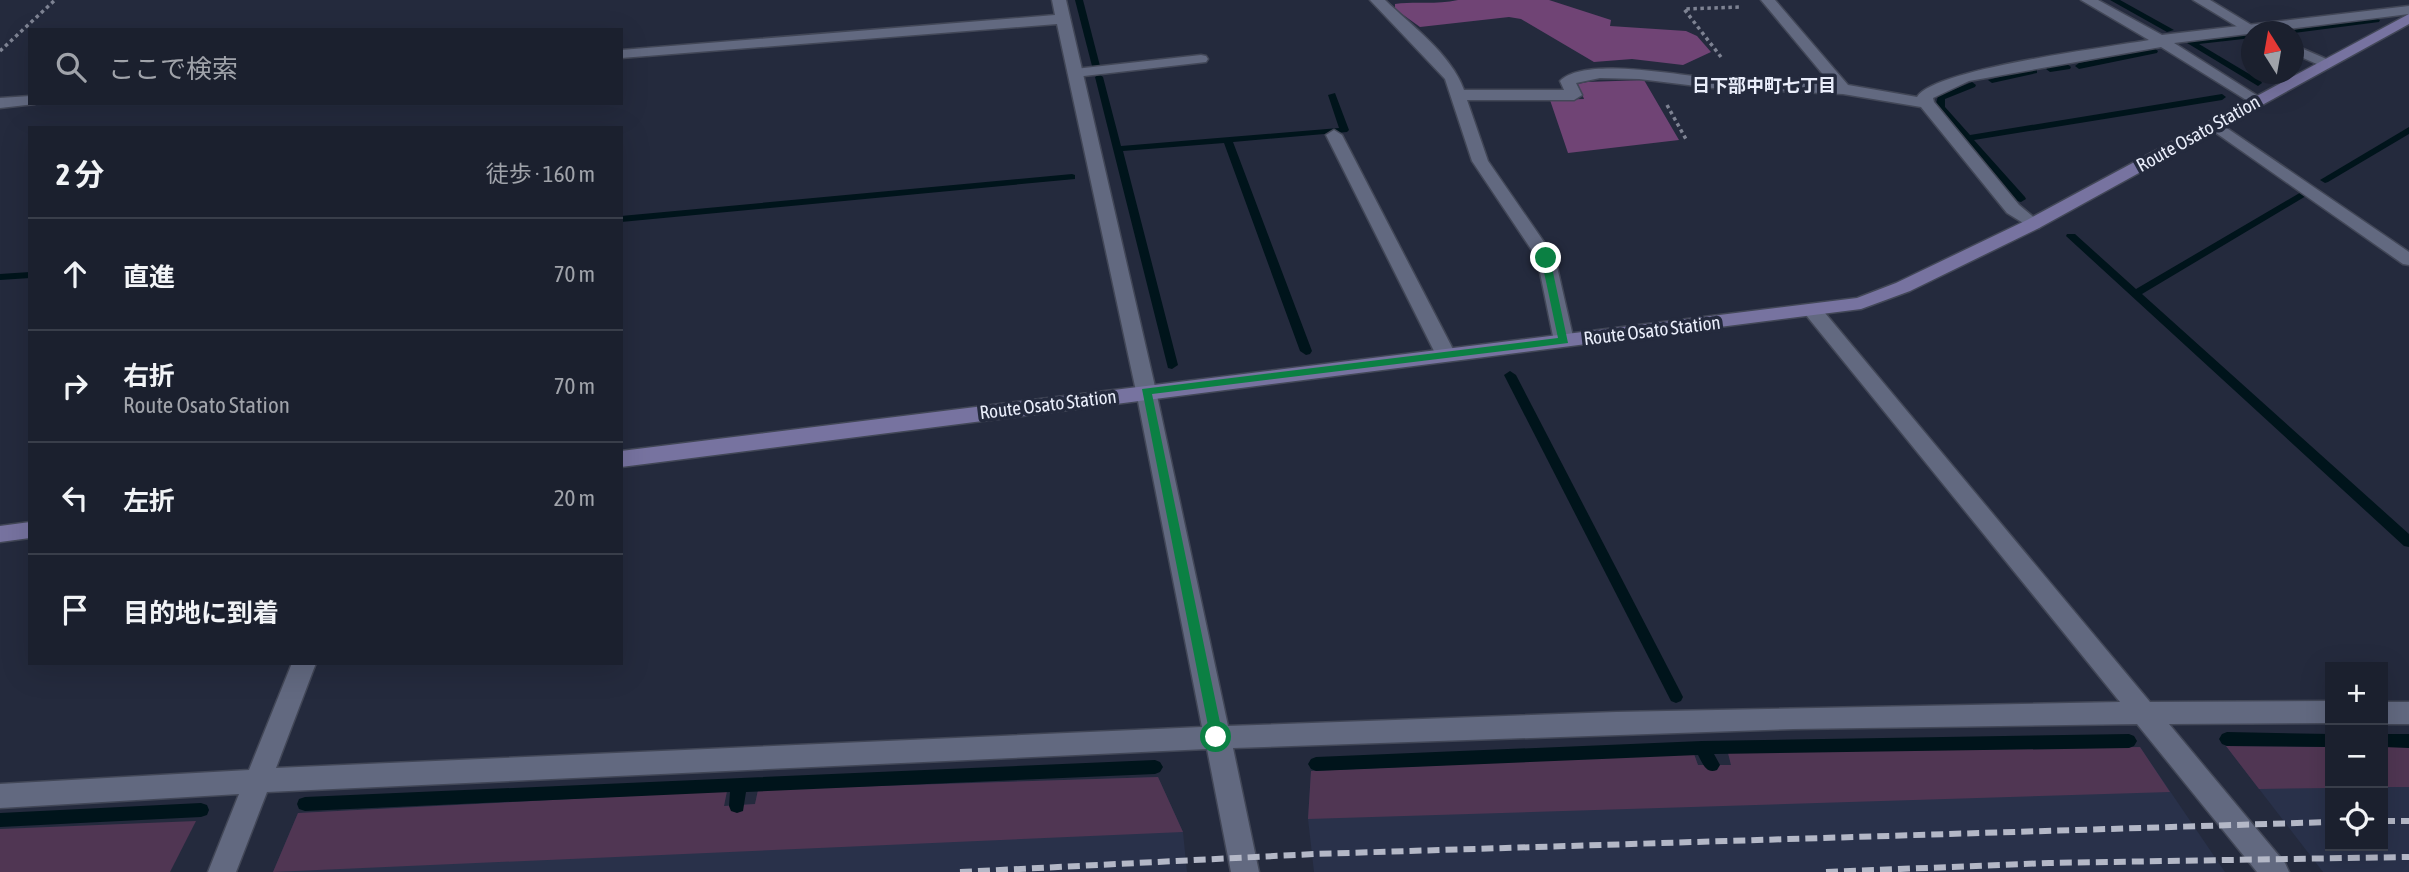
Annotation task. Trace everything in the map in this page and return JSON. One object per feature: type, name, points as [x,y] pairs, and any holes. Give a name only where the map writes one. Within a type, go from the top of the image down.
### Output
[{"type":"main road","name":"Route Osato Station","points":[[623,459],[1861,303],[1903,287],[2033,224],[2409,18]]},
{"type":"main road","points":[[0,534],[28,530]]},
{"type":"street","points":[[1059,0],[1146,391],[1245,872]]},
{"type":"street","points":[[1377,0],[1438,60],[1452,78],[1480,161],[1546,258],[1564,341]]},
{"type":"street","points":[[2088,0],[2161,41],[2256,101]]},
{"type":"street","points":[[2200,0],[2241,23]]},
{"type":"street","points":[[1771,3],[1843,89]]},
{"type":"street","points":[[2304,23],[2409,10]]},
{"type":"street","points":[[623,54],[1063,19]]},
{"type":"street","points":[[2033,224],[2013,209],[1926,103],[1925,96],[1941,86],[1966,77],[2161,41],[2241,31]]},
{"type":"street","points":[[2304,54],[2326,64]]},
{"type":"street","points":[[1075,73],[1201,59]]},
{"type":"street","points":[[1458,95],[1574,95],[1569,81],[1580,76],[1650,75],[1742,85],[1843,89],[1926,103]]},
{"type":"street","points":[[0,103],[28,101]]},
{"type":"street","points":[[2215,125],[2409,260]]},
{"type":"street","points":[[1334,135],[1446,355]]},
{"type":"street","points":[[1813,311],[2275,872]]},
{"type":"street","points":[[222,872],[303,665]]},
{"type":"street","points":[[0,796],[258,780],[1216,737],[1675,722],[2144,712],[2325,712]]},
{"type":"street","points":[[2388,713],[2409,713]]},
{"type":"path","points":[[0,51],[55,0]]},
{"type":"path","points":[[1742,85],[1684,9],[1771,3]]},
{"type":"shaded area","points":[[1458,0],[1549,0],[1611,20],[1610,26],[1686,31],[1697,36],[1711,52],[1683,65],[1632,59],[1594,62],[1521,19],[1509,17],[1420,27],[1395,9],[1395,4]]},
{"type":"shaded area","points":[[1644,80],[1679,140],[1568,153],[1550,100],[1584,99],[1578,84],[1587,82]]},
{"type":"shaded area","points":[[2226,746],[2325,747],[2325,851],[2388,851],[2388,747],[2409,747],[2409,872],[2323,872]]},
{"type":"shaded area","points":[[2226,746],[2325,747],[2325,788],[2259,789]]},
{"type":"shaded area","points":[[2140,747],[2225,872],[1314,872],[1308,819],[1311,771],[1694,754],[1698,765],[1731,765],[1728,753]]},
{"type":"shaded area","points":[[2140,747],[2170,792],[1308,819],[1311,771],[1694,754],[1698,765],[1731,765],[1728,753]]},
{"type":"shaded area","points":[[2388,747],[2409,747],[2409,787],[2388,787]]},
{"type":"shaded area","points":[[1158,777],[1183,832],[1187,872],[273,872],[298,813],[727,791],[724,806],[755,804],[758,790]]},
{"type":"shaded area","points":[[1158,777],[1183,832],[273,872],[298,813],[727,791],[724,806],[755,804],[758,790]]},
{"type":"shaded area","points":[[196,821],[170,872],[0,872],[0,829]]},
{"type":"waterway","points":[[1079,0],[1096,66]]},
{"type":"waterway","points":[[2114,0],[2170,30]]},
{"type":"waterway","points":[[2304,29],[2376,20]]},
{"type":"waterway","points":[[2241,36],[2191,43],[2241,73]]},
{"type":"waterway","points":[[2079,66],[2154,51]]},
{"type":"waterway","points":[[2050,69],[2067,67]]},
{"type":"waterway","points":[[1992,80],[2034,71]]},
{"type":"waterway","points":[[1099,77],[1117,149]]},
{"type":"waterway","points":[[1967,138],[1940,107],[1941,98],[1972,85]]},
{"type":"waterway","points":[[1117,149],[1344,130],[1332,95]]},
{"type":"waterway","points":[[1967,138],[2222,97]]},
{"type":"waterway","points":[[2325,180],[2409,130]]},
{"type":"waterway","points":[[1967,138],[2021,199]]},
{"type":"waterway","points":[[1228,140],[1306,351]]},
{"type":"waterway","points":[[1117,149],[1172,365]]},
{"type":"waterway","points":[[623,219],[1072,177]]},
{"type":"waterway","points":[[2135,294],[2303,194]]},
{"type":"waterway","points":[[2071,236],[2135,294]]},
{"type":"waterway","points":[[0,277],[28,275]]},
{"type":"waterway","points":[[2135,294],[2409,542]]},
{"type":"waterway","points":[[1510,375],[1676,697]]},
{"type":"waterway","points":[[2227,739],[2325,741]]},
{"type":"waterway","points":[[1702,748],[2129,741]]},
{"type":"waterway","points":[[2388,741],[2409,741]]},
{"type":"waterway","points":[[1316,764],[1702,748]]},
{"type":"waterway","points":[[1702,748],[1712,765]]},
{"type":"waterway","points":[[739,785],[1155,767]]},
{"type":"waterway","points":[[305,804],[739,785]]},
{"type":"waterway","points":[[737,806],[739,785]]},
{"type":"waterway","points":[[0,820],[201,810]]},
{"type":"railway","points":[[2388,821],[2409,821]]},
{"type":"railway","points":[[960,872],[1314,854],[2325,822]]},
{"type":"railway","points":[[1826,872],[2049,863],[2409,857]]},
{"type":"district","name":"日下部中町七丁目","points":[[1764,85]]},
{"type":"route","points":[[1216,737],[1146,391],[1564,341],[1546,258]]}]
